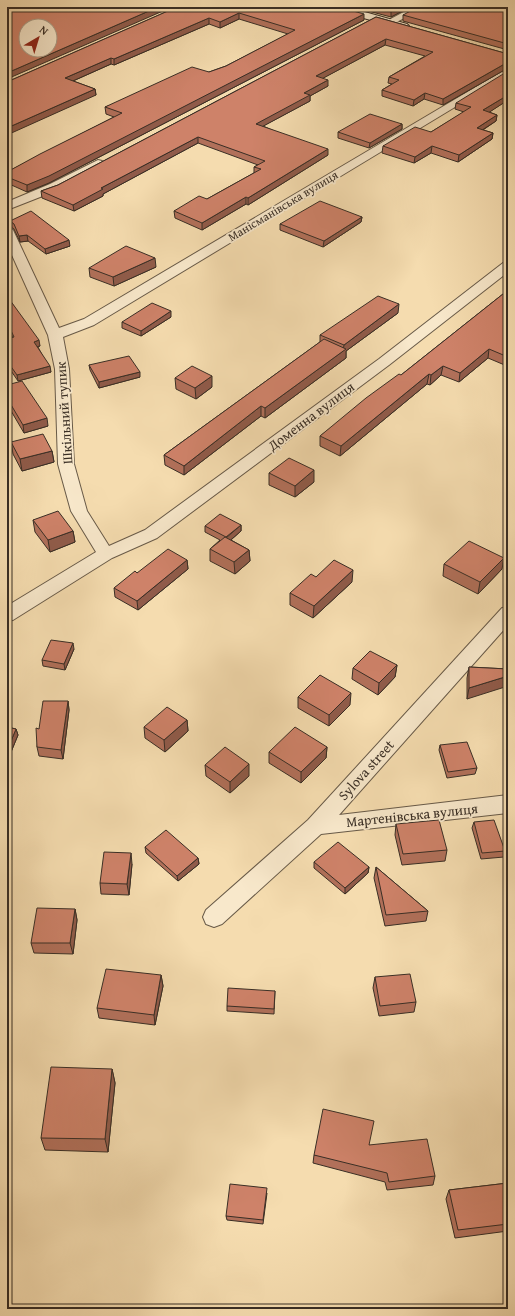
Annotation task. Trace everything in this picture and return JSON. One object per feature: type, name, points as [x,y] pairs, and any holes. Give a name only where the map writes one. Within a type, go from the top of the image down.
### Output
[{"type":"street","points":[[335,7],[412,28]]},
{"type":"street","points":[[390,22],[420,7]]},
{"type":"street","points":[[362,26],[376,18]]},
{"type":"street","name":"Манісманівська вулиця","points":[[55,335],[89,322],[508,71]]},
{"type":"street","points":[[7,206],[54,187],[110,157]]},
{"type":"street","name":"Шкільний тупик","points":[[7,230],[55,335],[62,369],[66,464],[79,511],[106,554]]},
{"type":"street","name":"Доменна вулиця","points":[[106,554],[152,534],[384,362],[508,266]]},
{"type":"street","points":[[7,615],[106,554]]},
{"type":"street","name":"Sylova street","points":[[214,916],[316,826],[508,613]]},
{"type":"street","name":"Мартенівська вулиця","points":[[316,826],[508,804]]},
{"type":"building","points":[[7,7],[79,7],[86,9],[91,7],[158,7],[58,51],[58,18],[18,18],[18,58],[41,58],[7,73]]},
{"type":"building","points":[[177,7],[339,7],[364,14],[49,176],[27,185],[7,177],[7,172],[122,113],[105,107],[192,67],[209,72],[226,66],[295,30],[239,13],[220,22],[209,18],[114,59],[111,58],[65,78],[95,89],[7,128],[7,82]]},
{"type":"building","points":[[374,7],[399,7],[391,12]]},
{"type":"building","points":[[418,7],[508,7],[508,44],[403,15]]},
{"type":"building","points":[[376,17],[508,54],[508,62],[443,99],[425,93],[414,100],[382,90],[399,80],[389,77],[433,52],[386,39],[316,76],[328,80],[304,93],[310,95],[256,124],[328,149],[248,198],[246,197],[202,223],[174,211],[199,196],[207,199],[261,169],[254,167],[265,161],[198,137],[101,188],[103,189],[73,205],[41,191],[58,185]]},
{"type":"building","points":[[508,71],[508,95],[483,110],[497,115],[477,128],[493,133],[459,155],[432,146],[415,157],[383,146],[415,127],[431,132],[471,107],[456,103]]},
{"type":"building","points":[[370,114],[402,124],[370,143],[338,132]]},
{"type":"building","points":[[320,201],[362,217],[324,241],[280,224]]},
{"type":"building","points":[[31,211],[69,240],[45,249],[27,235],[19,236],[14,224],[10,221]]},
{"type":"building","points":[[126,246],[155,258],[113,277],[89,268]]},
{"type":"building","points":[[508,290],[508,357],[489,349],[460,373],[443,366],[431,375],[429,374],[341,446],[320,436],[366,398],[399,374],[401,375]]},
{"type":"building","points":[[7,296],[39,340],[34,342],[50,366],[17,375],[7,361],[7,339],[14,337],[7,322]]},
{"type":"building","points":[[378,296],[399,304],[344,345],[320,335]]},
{"type":"building","points":[[152,303],[171,311],[141,331],[122,322]]},
{"type":"building","points":[[324,339],[346,349],[265,408],[261,406],[184,466],[164,455]]},
{"type":"building","points":[[129,356],[140,372],[99,382],[89,365]]},
{"type":"building","points":[[192,366],[212,376],[195,388],[175,378]]},
{"type":"building","points":[[22,381],[47,418],[23,425],[7,398],[7,385]]},
{"type":"building","points":[[43,434],[52,451],[20,459],[11,442]]},
{"type":"building","points":[[289,458],[314,470],[295,486],[269,473]]},
{"type":"building","points":[[58,511],[73,531],[48,540],[33,520]]},
{"type":"building","points":[[220,514],[241,525],[226,537],[205,526]]},
{"type":"building","points":[[225,537],[249,550],[234,562],[210,549]]},
{"type":"building","points":[[469,541],[504,558],[480,582],[444,564]]},
{"type":"building","points":[[168,549],[187,560],[137,601],[114,588],[135,571],[137,573]]},
{"type":"building","points":[[334,560],[353,570],[314,606],[290,593],[311,574],[316,577]]},
{"type":"building","points":[[51,640],[73,643],[64,664],[42,660]]},
{"type":"building","points":[[370,651],[397,665],[379,683],[353,668]]},
{"type":"building","points":[[469,667],[508,669],[508,676],[469,688]]},
{"type":"building","points":[[320,675],[351,693],[329,715],[298,697]]},
{"type":"building","points":[[43,701],[68,701],[61,750],[37,747],[36,728],[39,729]]},
{"type":"building","points":[[167,707],[187,720],[164,740],[144,727]]},
{"type":"building","points":[[7,727],[16,729],[9,746],[7,745]]},
{"type":"building","points":[[295,727],[327,747],[301,772],[269,752]]},
{"type":"building","points":[[467,742],[477,768],[448,772],[440,745]]},
{"type":"building","points":[[225,747],[249,764],[230,782],[205,765]]},
{"type":"building","points":[[439,820],[447,850],[403,854],[396,824]]},
{"type":"building","points":[[494,820],[505,851],[482,853],[474,822]]},
{"type":"building","points":[[166,830],[198,858],[177,876],[145,847]]},
{"type":"building","points":[[338,842],[369,867],[345,888],[314,862]]},
{"type":"building","points":[[104,852],[131,853],[127,884],[100,883]]},
{"type":"building","points":[[376,867],[428,911],[386,915]]},
{"type":"building","points":[[37,908],[75,909],[70,943],[31,943]]},
{"type":"building","points":[[106,969],[161,975],[154,1015],[97,1008]]},
{"type":"building","points":[[410,974],[416,1002],[380,1006],[375,977]]},
{"type":"building","points":[[228,988],[275,991],[274,1009],[227,1006]]},
{"type":"building","points":[[51,1067],[112,1069],[105,1139],[41,1138]]},
{"type":"building","points":[[323,1109],[374,1121],[369,1145],[427,1139],[435,1176],[389,1182],[387,1173],[314,1155]]},
{"type":"building","points":[[508,1183],[508,1224],[458,1230],[449,1190]]},
{"type":"building","points":[[230,1184],[267,1188],[263,1220],[226,1216]]}]
